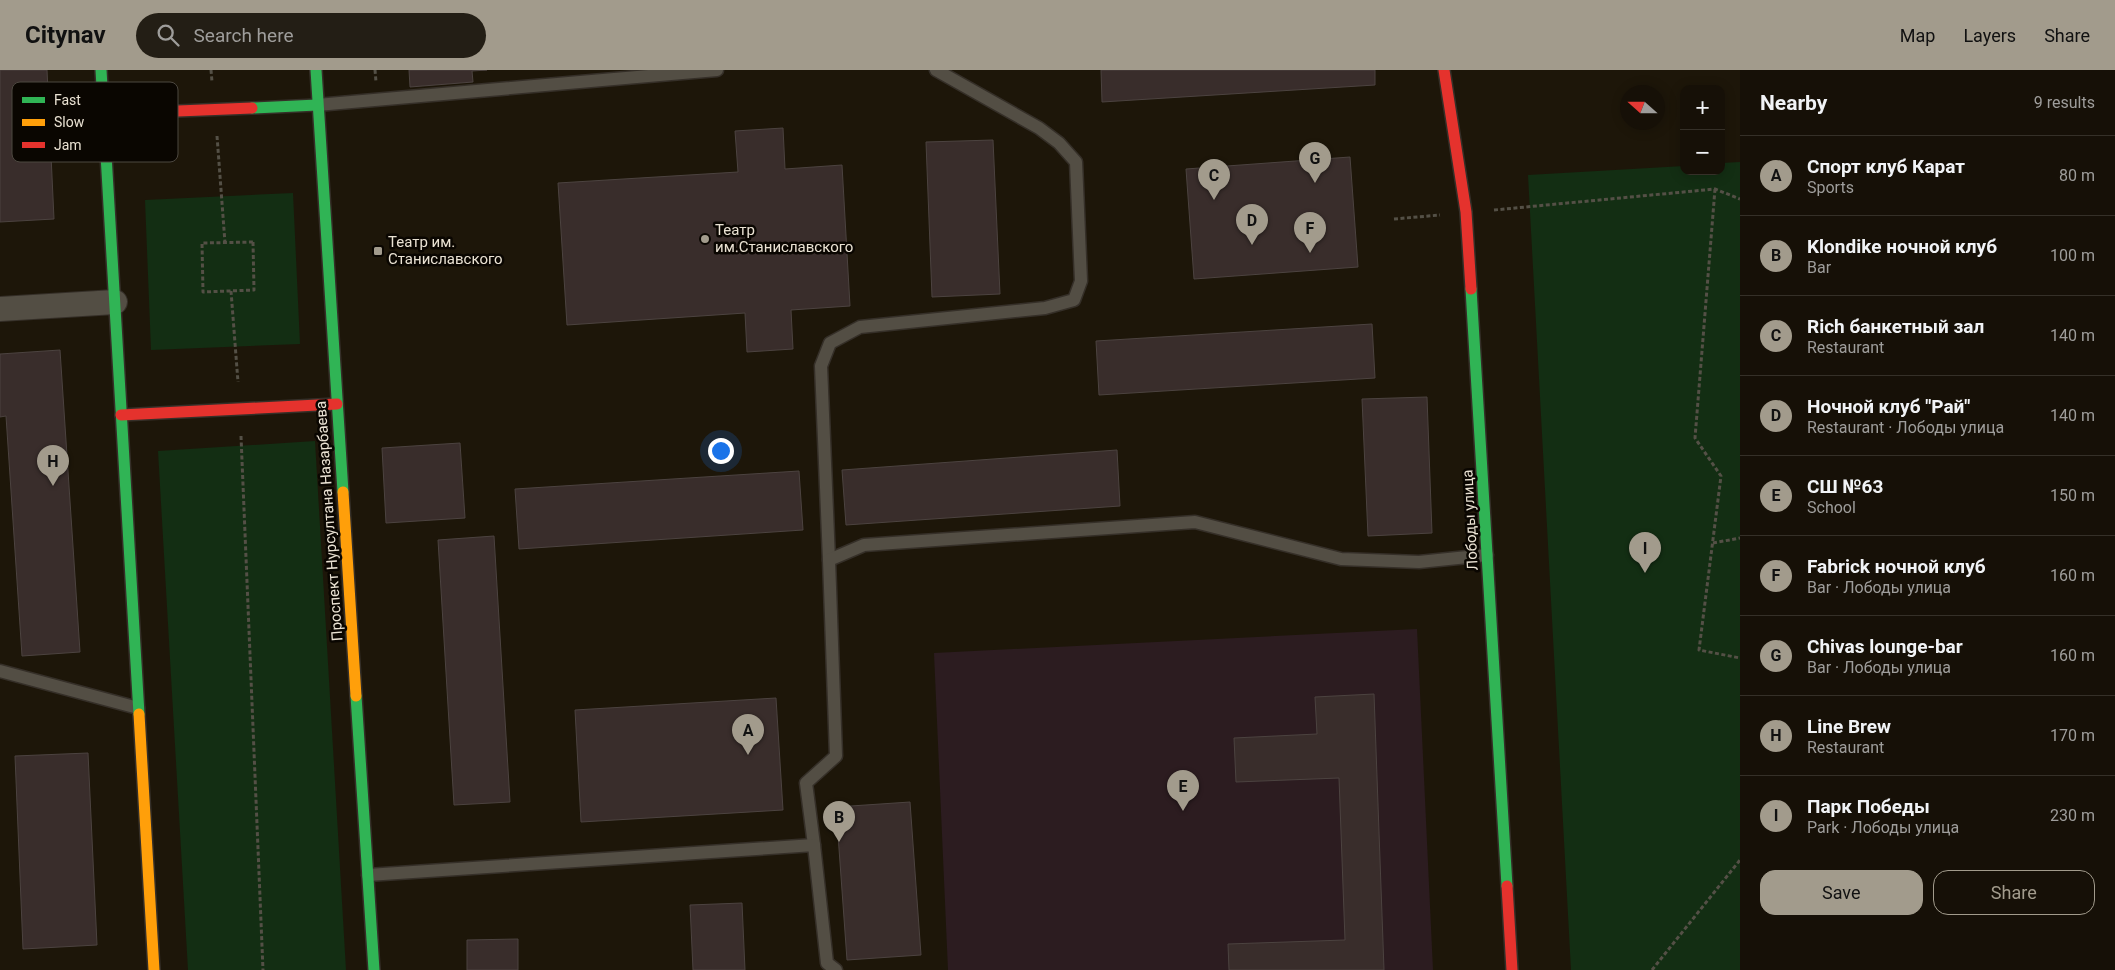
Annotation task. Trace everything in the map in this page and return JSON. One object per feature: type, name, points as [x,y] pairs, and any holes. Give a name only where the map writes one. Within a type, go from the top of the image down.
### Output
[{"type":"main road","name":"Проспект Нурсултана Назарбаева","points":[[316,70],[374,970]]},
{"type":"main road","name":"Лободы улица","points":[[1444,70],[1466,212],[1512,970]]},
{"type":"main road","points":[[178,111],[317,105]]},
{"type":"main road","points":[[107,162],[154,970]]},
{"type":"main road","points":[[121,415],[337,404]]},
{"type":"street","points":[[0,309],[115,302]]},
{"type":"lane","points":[[317,105],[717,70]]},
{"type":"lane","points":[[836,970],[827,963],[806,783],[836,756],[821,366],[830,343],[860,327],[1046,308],[1074,300],[1081,281],[1076,162],[1059,143],[1039,128],[936,70]]},
{"type":"lane","points":[[829,560],[864,545],[1195,522],[1340,559],[1418,562],[1487,555]]},
{"type":"lane","points":[[0,670],[138,708]]},
{"type":"lane","points":[[368,875],[814,846]]},
{"type":"path","points":[[211,70],[225,243]]},
{"type":"path","points":[[1715,188],[1695,438],[1721,476],[1699,650],[1740,658]]},
{"type":"path","points":[[1394,219],[1715,188],[1740,199]]},
{"type":"path","points":[[253,242],[254,290],[203,292],[202,243],[225,243],[253,242]]},
{"type":"path","points":[[231,291],[240,410],[263,970]]},
{"type":"path","points":[[1713,543],[1740,538]]},
{"type":"path","points":[[1652,970],[1740,860]]},
{"type":"shaded area","points":[[1417,629],[1433,970],[948,970],[934,653]]},
{"type":"green space","points":[[1740,162],[1740,970],[1571,970],[1528,175],[1680,166],[1680,175],[1725,175],[1725,163]]},
{"type":"green space","points":[[293,193],[300,344],[151,350],[145,200]]},
{"type":"green space","points":[[315,441],[346,970],[188,970],[158,451]]},
{"type":"building","points":[[0,70],[47,70],[48,82],[12,82],[12,162],[51,162],[54,219],[0,222]]},
{"type":"building","points":[[409,70],[487,70],[472,71],[473,82],[410,87]]},
{"type":"building","points":[[1101,70],[1375,70],[1375,85],[1102,102]]},
{"type":"building","name":"Театр им.Станиславского","points":[[783,128],[785,169],[842,165],[850,306],[791,310],[793,349],[747,352],[745,313],[567,325],[558,183],[738,172],[735,131]]},
{"type":"building","points":[[993,140],[1000,294],[932,297],[926,142]]},
{"type":"building","points":[[1350,157],[1358,267],[1194,279],[1186,169]]},
{"type":"building","points":[[1372,324],[1375,378],[1099,395],[1096,341]]},
{"type":"building","points":[[60,350],[80,652],[22,656],[6,416],[0,417],[0,354]]},
{"type":"building","points":[[1427,397],[1432,533],[1368,536],[1362,399]]},
{"type":"building","points":[[460,443],[465,518],[386,523],[382,448]]},
{"type":"building","points":[[1117,450],[1120,506],[846,525],[842,470]]},
{"type":"building","points":[[799,471],[803,530],[519,549],[515,489]]},
{"type":"building","points":[[494,536],[510,802],[454,805],[438,540]]},
{"type":"building","points":[[1374,694],[1384,970],[1229,970],[1228,944],[1345,940],[1339,778],[1236,782],[1234,738],[1317,734],[1315,697]]},
{"type":"building","points":[[776,698],[783,810],[581,822],[575,710]]},
{"type":"building","points":[[88,753],[97,945],[23,949],[15,756]]},
{"type":"building","points":[[910,802],[921,955],[847,960],[836,807]]},
{"type":"building","points":[[742,903],[745,970],[693,970],[690,905]]},
{"type":"building","points":[[518,939],[518,970],[467,970],[467,940]]},
{"type":"traffic: fast","points":[[101,70],[102,82]]},
{"type":"traffic: fast","points":[[316,70],[343,492]]},
{"type":"traffic: fast","points":[[252,108],[317,105]]},
{"type":"traffic: fast","points":[[106,162],[139,714]]},
{"type":"traffic: fast","points":[[1471,289],[1507,886]]},
{"type":"traffic: fast","points":[[356,696],[374,970]]},
{"type":"traffic: slow","points":[[343,492],[356,696]]},
{"type":"traffic: slow","points":[[139,714],[154,970]]},
{"type":"traffic: jam","points":[[1444,70],[1466,212],[1471,289]]},
{"type":"traffic: jam","points":[[178,111],[252,108]]},
{"type":"traffic: jam","points":[[121,415],[337,404]]},
{"type":"traffic: jam","points":[[1507,886],[1512,970]]},
{"type":"place","name":"Chivas lounge-bar","points":[[1315,183]]},
{"type":"place","name":"Rich банкетный зал","points":[[1214,200]]},
{"type":"place","name":"Театр им.Станиславского","points":[[705,239]]},
{"type":"place","name":"Ночной клуб \"Рай\"","points":[[1252,245]]},
{"type":"place","name":"Театр им. Станиславского","points":[[378,251]]},
{"type":"place","name":"Fabrick ночной клуб","points":[[1310,253]]},
{"type":"place","name":"Line Brew","points":[[53,486]]},
{"type":"place","name":"Парк Победы","points":[[1645,573]]},
{"type":"place","name":"Спорт клуб Карат","points":[[748,755]]},
{"type":"place","name":"СШ №63","points":[[1183,811]]},
{"type":"place","name":"Klondike ночной клуб","points":[[839,842]]}]
